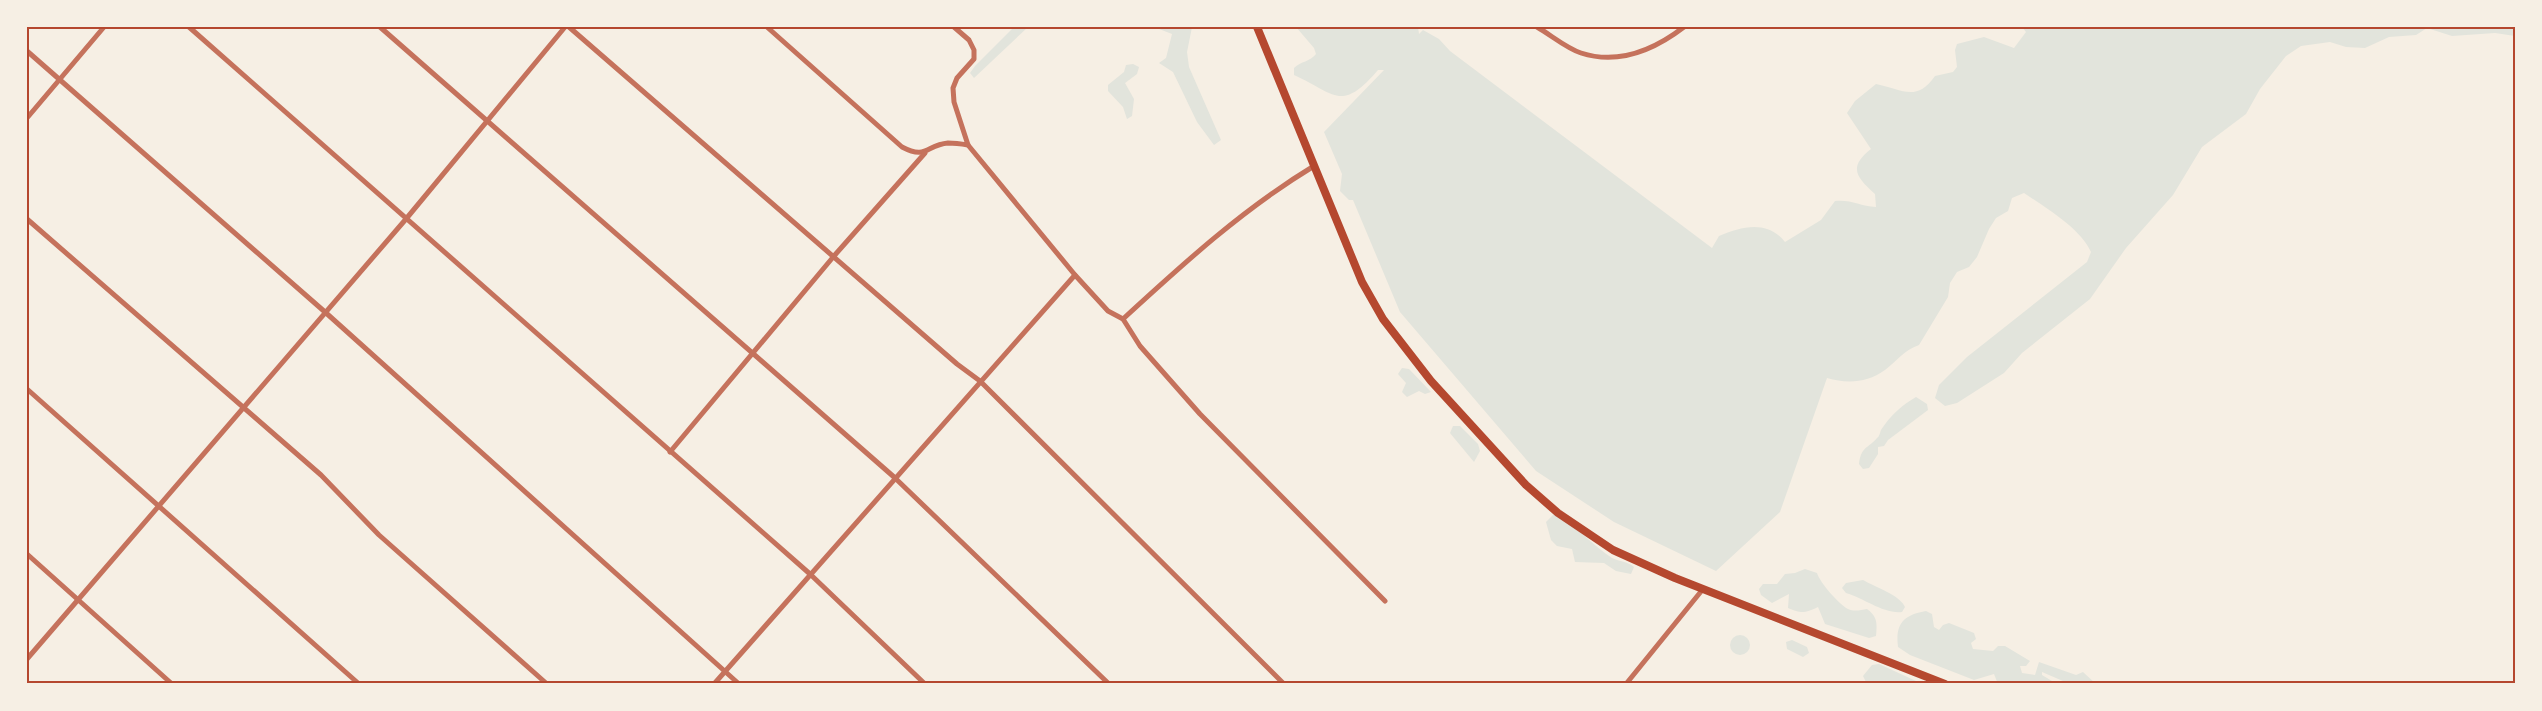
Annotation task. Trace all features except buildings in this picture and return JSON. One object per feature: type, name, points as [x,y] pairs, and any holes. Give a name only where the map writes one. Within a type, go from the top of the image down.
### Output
[{"type":"main road","points":[[1257,27],[1362,282],[1383,319],[1431,381],[1526,485],[1558,513],[1613,550],[1703,589],[1945,684]]},
{"type":"street","points":[[27,118],[104,27]]},
{"type":"street","points":[[189,27],[810,574],[925,684]]},
{"type":"street","points":[[380,27],[894,477],[1109,684]]},
{"type":"street","points":[[27,659],[242,406],[406,219],[567,27],[957,364],[980,381],[1284,684]]},
{"type":"street","points":[[767,27],[902,147],[914,153],[925,153]]},
{"type":"street","points":[[954,27],[969,40],[974,50],[974,59],[957,78],[953,88],[954,102],[968,145],[1075,275],[1108,311],[1123,319],[1140,346],[1200,414],[1385,601]]},
{"type":"street","points":[[1537,27],[1579,53],[1606,59],[1633,56],[1684,27]]},
{"type":"street","points":[[27,51],[325,312],[740,684]]},
{"type":"street","points":[[670,452],[834,256],[925,153],[946,143],[968,145]]},
{"type":"street","points":[[1123,319],[1216,234],[1269,193],[1314,166]]},
{"type":"street","points":[[27,219],[321,474],[379,535],[547,684]]},
{"type":"street","points":[[714,684],[894,477],[1075,275]]},
{"type":"street","points":[[27,389],[360,684]]},
{"type":"street","points":[[27,554],[171,684]]},
{"type":"street","points":[[1626,684],[1703,589]]},
{"type":"shaded area","points":[[1014,27],[1028,27],[974,78],[970,73],[975,66]]},
{"type":"shaded area","points":[[1154,27],[1192,27],[1187,52],[1189,67],[1221,140],[1214,145],[1197,122],[1173,72],[1159,63],[1166,58],[1172,34]]},
{"type":"shaded area","points":[[1296,27],[1418,27],[1419,34],[1423,30],[1439,39],[1450,51],[1712,248],[1719,236],[1754,227],[1771,230],[1785,242],[1821,220],[1835,201],[1876,207],[1875,194],[1857,172],[1859,161],[1871,149],[1847,113],[1855,101],[1876,84],[1901,91],[1915,92],[1928,84],[1935,76],[1953,72],[1957,67],[1955,50],[1957,44],[1984,37],[2014,48],[2026,32],[2022,27],[2515,27],[2515,36],[2495,33],[2452,36],[2427,28],[2416,35],[2389,37],[2365,48],[2346,47],[2330,42],[2301,46],[2286,56],[2260,89],[2246,114],[2202,147],[2173,195],[2126,248],[2090,299],[2022,353],[2004,373],[1957,403],[1945,406],[1935,398],[1939,385],[1967,357],[2087,262],[2091,252],[2071,227],[2042,205],[2024,193],[2012,198],[2008,211],[1996,218],[1989,229],[1977,257],[1969,267],[1957,272],[1950,283],[1948,297],[1919,345],[1871,378],[1849,382],[1827,378],[1780,512],[1716,571],[1614,522],[1536,471],[1400,312],[1353,200],[1349,200],[1340,191],[1342,174],[1324,132],[1384,70],[1378,70],[1355,92],[1338,96],[1329,93],[1294,75],[1294,68],[1316,54],[1314,48]]},
{"type":"shaded area","points":[[1133,64],[1139,67],[1137,74],[1125,83],[1134,99],[1132,116],[1127,119],[1123,107],[1108,91],[1108,85],[1124,72],[1126,65]]},
{"type":"shaded area","points":[[1402,368],[1409,369],[1431,392],[1425,394],[1419,391],[1407,397],[1402,392],[1406,383],[1398,374]]},
{"type":"shaded area","points":[[1916,397],[1927,404],[1928,410],[1888,440],[1884,446],[1878,447],[1878,454],[1869,468],[1863,469],[1859,464],[1863,450],[1878,437],[1881,430],[1901,407]]},
{"type":"shaded area","points":[[1453,426],[1460,426],[1478,444],[1480,451],[1474,462],[1450,433]]},
{"type":"shaded area","points":[[1554,514],[1569,523],[1612,558],[1634,567],[1631,574],[1616,571],[1604,563],[1575,562],[1572,549],[1557,546],[1551,540],[1546,522]]},
{"type":"shaded area","points":[[1805,569],[1817,573],[1830,593],[1848,609],[1855,611],[1867,609],[1871,612],[1876,621],[1876,636],[1869,638],[1825,624],[1818,607],[1803,612],[1788,608],[1789,594],[1772,603],[1761,595],[1759,589],[1763,584],[1777,584],[1785,574]]},
{"type":"shaded area","points":[[1863,580],[1898,599],[1905,607],[1902,612],[1888,611],[1846,593],[1842,588],[1846,583]]},
{"type":"shaded area","points":[[1926,611],[1932,614],[1934,627],[1939,630],[1943,625],[1949,623],[1974,633],[1976,639],[1971,643],[1973,649],[1993,651],[1998,646],[2005,646],[2030,661],[2026,666],[2020,666],[2022,673],[2035,675],[2039,662],[2076,675],[2083,672],[2096,684],[2070,684],[2042,672],[2042,675],[2052,681],[2052,684],[1998,684],[1994,674],[1974,680],[1910,655],[1898,647],[1900,626],[1912,615]]},
{"type":"shaded area","points":[[1740,635],[1747,638],[1750,645],[1747,652],[1740,655],[1733,652],[1730,645],[1733,638]]},
{"type":"shaded area","points":[[1792,640],[1807,647],[1809,653],[1803,657],[1787,649],[1786,642]]},
{"type":"shaded area","points":[[1879,664],[1918,684],[1867,684],[1863,676],[1872,665]]}]
